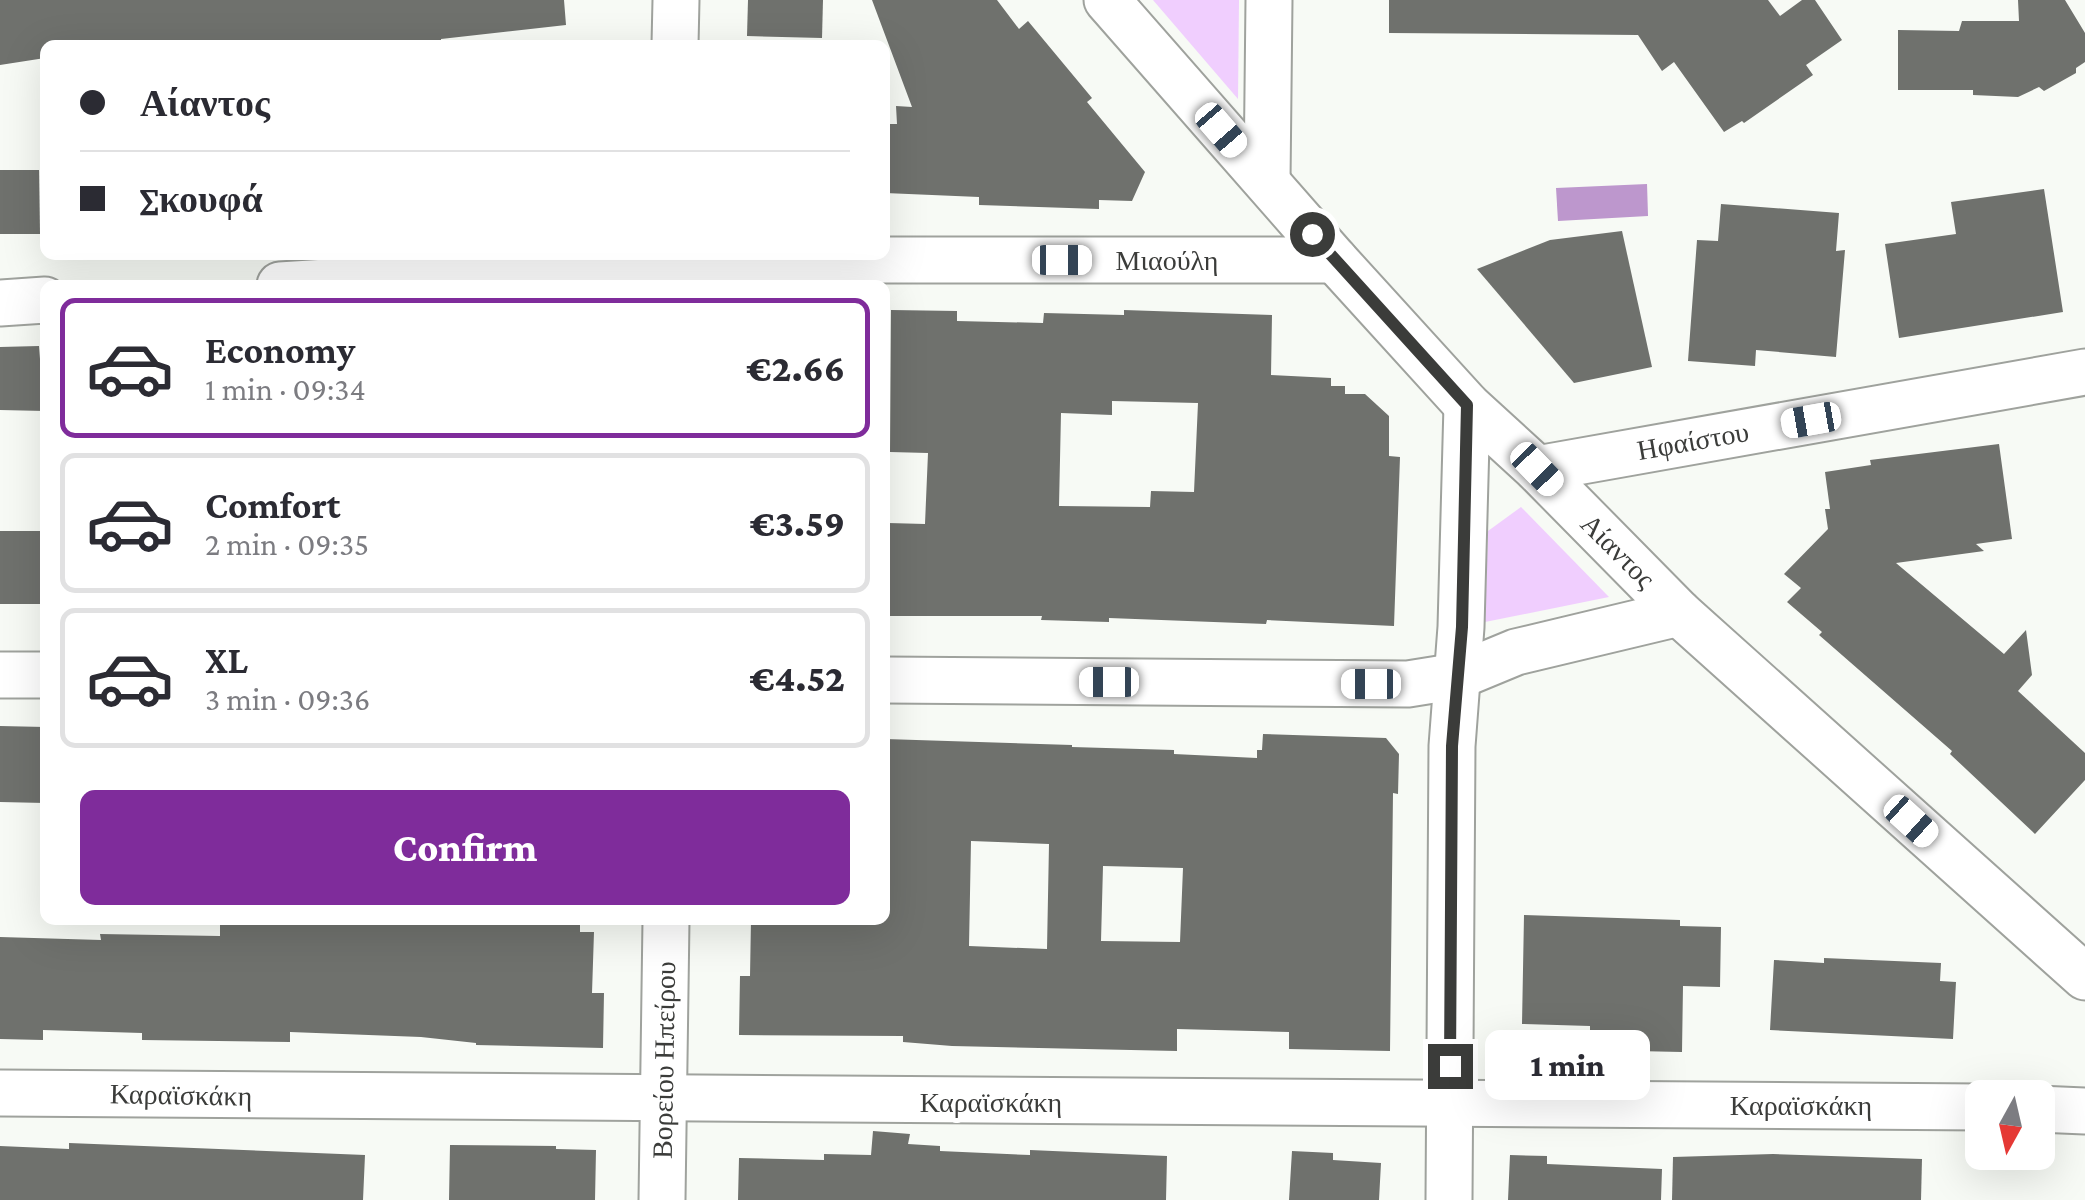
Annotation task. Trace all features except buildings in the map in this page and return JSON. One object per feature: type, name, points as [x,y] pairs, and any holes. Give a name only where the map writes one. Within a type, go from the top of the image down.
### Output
[{"type":"street","points":[[675,40],[676,0]]},
{"type":"street","name":"Αίαντος","points":[[1108,0],[1467,405],[1537,469],[1678,613],[2085,977]]},
{"type":"street","points":[[1267,181],[1269,0]]},
{"type":"street","name":"Μιαούλη","points":[[389,280],[673,267],[1335,260]]},
{"type":"street","points":[[0,303],[40,300]]},
{"type":"street","name":"Ηφαίστου","points":[[1537,469],[2085,372]]},
{"type":"street","points":[[1449,1200],[1452,746],[1467,405]]},
{"type":"street","points":[[890,680],[1408,684],[1458,676],[1516,652],[1678,613]]},
{"type":"street","points":[[0,675],[40,675]]},
{"type":"street","name":"Βορείου Ηπείρου","points":[[662,1200],[666,925]]},
{"type":"street","name":"Καραϊσκάκη","points":[[0,1093],[1965,1107]]},
{"type":"street","points":[[2055,1110],[2085,1111]]},
{"type":"shaded area","points":[[1153,0],[1239,0],[1238,99]]},
{"type":"shaded area","points":[[1647,184],[1648,216],[1558,221],[1556,188]]},
{"type":"shaded area","points":[[1521,507],[1609,597],[1485,622],[1488,531]]},
{"type":"route","points":[[1312,234],[1467,405],[1462,627],[1452,746],[1450,1066]]}]
